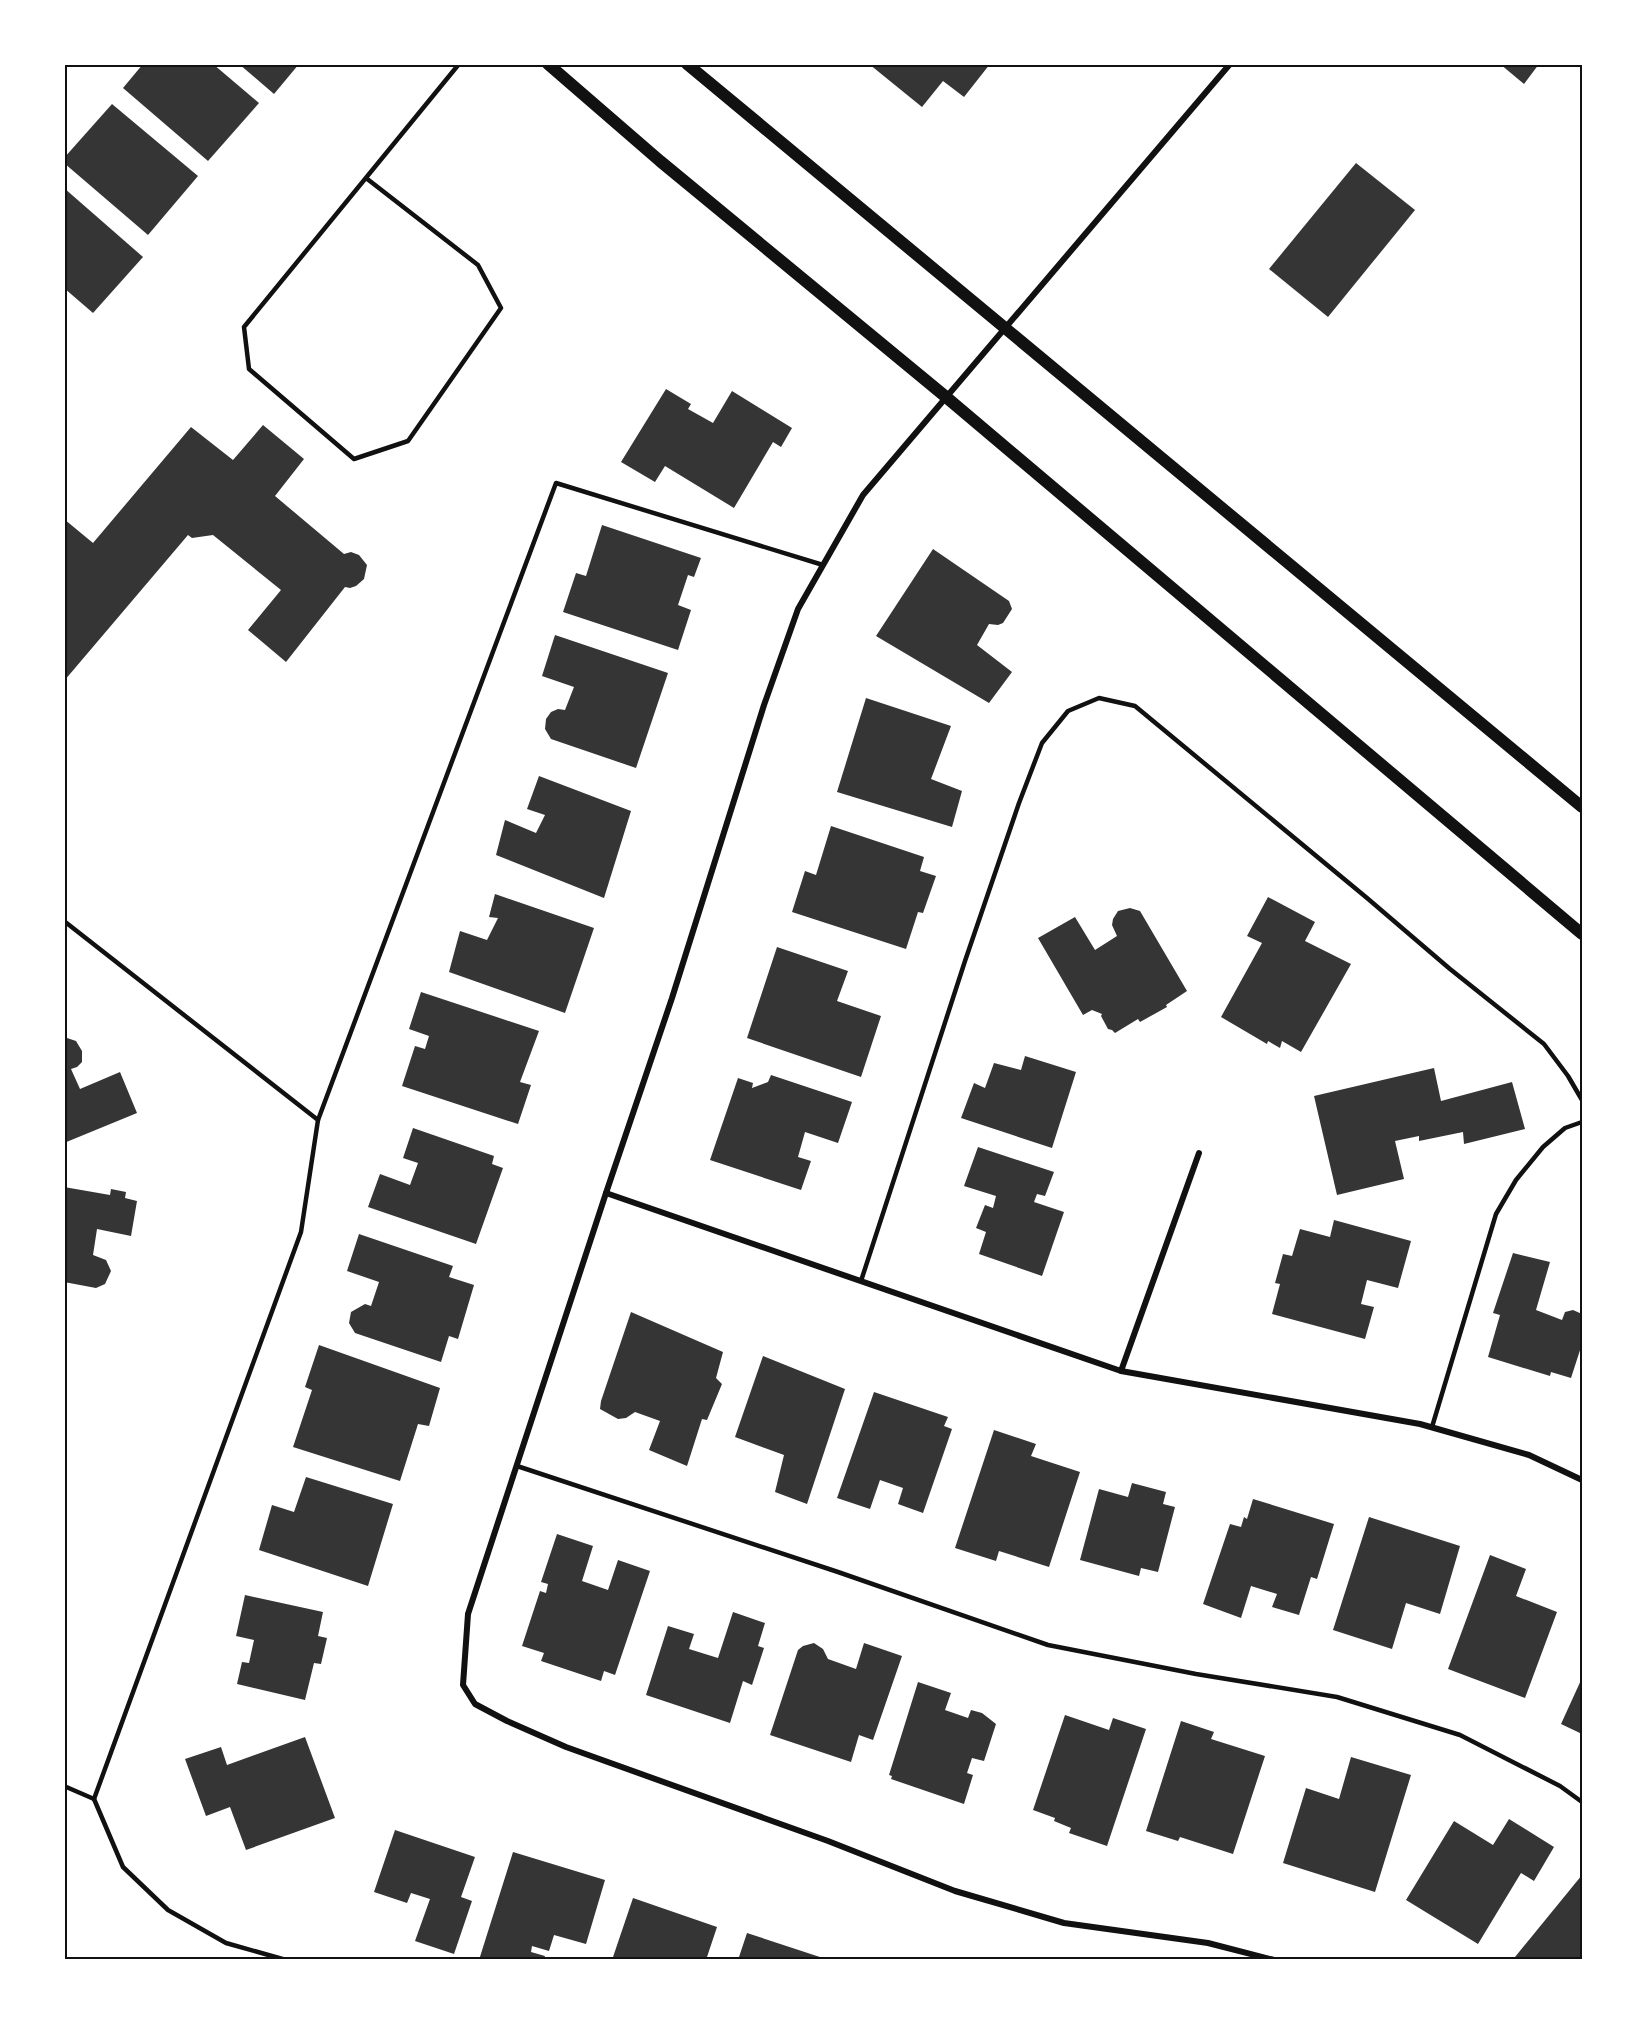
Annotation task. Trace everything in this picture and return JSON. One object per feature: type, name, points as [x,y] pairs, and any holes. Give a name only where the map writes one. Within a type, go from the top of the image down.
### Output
[{"type":"main road","points":[[548,64],[660,161],[946,398],[1582,934]]},
{"type":"main road","points":[[687,64],[1582,807]]},
{"type":"street","points":[[1230,64],[863,495],[798,609],[764,705],[672,998],[468,1614],[463,1685],[475,1704],[566,1747],[828,1841],[955,1891],[1064,1923],[1208,1942],[1274,1959]]},
{"type":"street","points":[[1121,1371],[1199,1153]]},
{"type":"street","points":[[606,1193],[1121,1371],[1432,1427],[1529,1455],[1582,1480]]},
{"type":"lane","points":[[366,178],[478,265],[501,308],[408,441],[354,459],[249,369],[244,327],[459,64]]},
{"type":"lane","points":[[286,1959],[226,1943],[168,1910],[123,1867],[94,1799],[301,1232],[318,1120],[556,483],[823,565]]},
{"type":"lane","points":[[861,1281],[969,950],[1042,743],[1068,711],[1099,698],[1135,706],[1450,969],[1544,1044],[1568,1076],[1582,1100]]},
{"type":"lane","points":[[64,921],[318,1120]]},
{"type":"lane","points":[[1432,1427],[1496,1214],[1516,1180],[1543,1148],[1565,1128],[1582,1122]]},
{"type":"lane","points":[[517,1466],[838,1572],[1048,1645],[1196,1674],[1337,1697],[1460,1735],[1560,1786],[1582,1802]]},
{"type":"lane","points":[[64,1786],[94,1799]]},
{"type":"building","points":[[143,64],[213,64],[259,103],[208,161],[123,88]]},
{"type":"building","points":[[239,64],[299,64],[274,94]]},
{"type":"building","points":[[869,64],[990,64],[964,97],[943,81],[922,107]]},
{"type":"building","points":[[1500,64],[1539,64],[1524,84]]},
{"type":"building","points":[[112,104],[198,176],[148,235],[64,163],[64,158]]},
{"type":"building","points":[[1356,163],[1415,210],[1328,317],[1269,269]]},
{"type":"building","points":[[64,188],[143,257],[93,313],[64,288]]},
{"type":"building","points":[[666,389],[691,404],[688,409],[713,423],[732,391],[792,428],[781,447],[773,442],[734,508],[665,466],[655,482],[621,462]]},
{"type":"building","points":[[263,425],[304,459],[275,496],[344,554],[351,552],[359,555],[367,565],[364,579],[356,586],[345,587],[286,662],[248,630],[281,590],[213,535],[192,538],[188,535],[64,681],[64,519],[93,543],[191,427],[233,460]]},
{"type":"building","points":[[602,525],[701,558],[694,577],[688,575],[678,605],[691,610],[678,650],[563,612],[576,573],[586,576]]},
{"type":"building","points":[[933,549],[1009,601],[1012,609],[1003,623],[989,624],[977,645],[1012,672],[989,703],[876,636]]},
{"type":"building","points":[[555,635],[668,673],[636,768],[551,739],[545,729],[546,719],[551,712],[558,709],[565,710],[574,687],[542,676]]},
{"type":"building","points":[[866,698],[951,726],[931,779],[962,791],[952,827],[837,792]]},
{"type":"building","points":[[539,776],[631,811],[604,898],[496,855],[505,820],[536,833],[545,815],[527,809]]},
{"type":"building","points":[[831,826],[924,857],[920,871],[936,876],[923,913],[918,912],[906,949],[792,912],[805,871],[816,875]]},
{"type":"building","points":[[495,894],[594,928],[565,1013],[449,972],[460,931],[487,940],[498,918],[489,917]]},
{"type":"building","points":[[1268,897],[1315,922],[1305,941],[1351,964],[1301,1052],[1282,1041],[1280,1048],[1268,1041],[1267,1044],[1221,1017],[1262,943],[1247,936]]},
{"type":"building","points":[[1130,908],[1140,911],[1187,991],[1166,1005],[1167,1007],[1140,1022],[1138,1019],[1115,1033],[1108,1029],[1102,1014],[1092,1010],[1083,1015],[1038,938],[1075,917],[1095,950],[1117,936],[1112,925],[1113,919],[1118,911]]},
{"type":"building","points":[[777,947],[848,971],[837,1001],[881,1016],[861,1077],[747,1038]]},
{"type":"building","points":[[421,992],[539,1031],[520,1082],[531,1085],[518,1124],[402,1086],[415,1046],[425,1049],[429,1036],[409,1029]]},
{"type":"building","points":[[64,1037],[76,1041],[82,1051],[82,1062],[71,1069],[80,1089],[120,1072],[137,1113],[64,1143]]},
{"type":"building","points":[[1025,1056],[1076,1072],[1052,1148],[961,1118],[974,1083],[985,1088],[994,1063],[1021,1070]]},
{"type":"building","points":[[1434,1068],[1441,1101],[1512,1082],[1525,1129],[1464,1144],[1463,1132],[1419,1141],[1419,1136],[1395,1141],[1404,1179],[1337,1195],[1314,1096]]},
{"type":"building","points":[[771,1075],[852,1102],[838,1143],[805,1132],[798,1157],[811,1161],[801,1190],[710,1160],[738,1078],[753,1083],[752,1088],[768,1082]]},
{"type":"building","points":[[413,1128],[494,1156],[492,1164],[503,1168],[476,1244],[368,1207],[380,1174],[410,1185],[418,1163],[403,1158]]},
{"type":"building","points":[[978,1147],[1054,1172],[1045,1196],[1037,1194],[1034,1202],[1064,1212],[1042,1276],[979,1254],[986,1232],[976,1228],[985,1205],[993,1208],[996,1196],[964,1186]]},
{"type":"building","points":[[64,1187],[110,1195],[111,1189],[126,1192],[125,1198],[137,1201],[131,1236],[97,1229],[93,1255],[106,1260],[111,1271],[105,1284],[96,1288],[64,1282]]},
{"type":"building","points":[[1334,1220],[1411,1241],[1398,1288],[1367,1280],[1361,1304],[1374,1307],[1365,1339],[1272,1314],[1280,1284],[1275,1283],[1283,1254],[1292,1256],[1300,1229],[1330,1237]]},
{"type":"building","points":[[359,1234],[453,1266],[449,1277],[474,1285],[458,1339],[449,1336],[441,1362],[355,1333],[349,1323],[351,1312],[365,1304],[371,1306],[379,1282],[347,1271]]},
{"type":"building","points":[[1513,1253],[1550,1262],[1536,1310],[1562,1320],[1565,1312],[1573,1310],[1582,1314],[1582,1344],[1571,1378],[1551,1372],[1550,1376],[1488,1357],[1500,1315],[1493,1313]]},
{"type":"building","points":[[631,1312],[723,1352],[716,1378],[722,1384],[707,1420],[702,1419],[687,1466],[649,1450],[660,1421],[635,1412],[626,1418],[618,1419],[600,1409]]},
{"type":"building","points":[[319,1345],[440,1388],[429,1426],[418,1424],[400,1481],[293,1447],[312,1390],[305,1387]]},
{"type":"building","points":[[763,1356],[845,1389],[807,1504],[775,1492],[784,1455],[735,1437]]},
{"type":"building","points":[[874,1392],[948,1417],[944,1426],[952,1429],[923,1513],[898,1504],[903,1488],[880,1480],[870,1509],[837,1498]]},
{"type":"building","points":[[994,1430],[1036,1444],[1031,1456],[1080,1472],[1049,1567],[999,1551],[996,1561],[955,1548]]},
{"type":"building","points":[[306,1477],[393,1504],[368,1586],[259,1550],[272,1505],[294,1512]]},
{"type":"building","points":[[1132,1483],[1166,1492],[1163,1504],[1175,1507],[1158,1572],[1141,1568],[1139,1576],[1080,1560],[1099,1489],[1128,1497]]},
{"type":"building","points":[[1253,1499],[1334,1524],[1317,1579],[1311,1577],[1299,1615],[1272,1607],[1277,1594],[1251,1586],[1241,1618],[1203,1604],[1230,1524],[1241,1527],[1244,1517],[1247,1519]]},
{"type":"building","points":[[1369,1517],[1460,1546],[1440,1614],[1406,1603],[1392,1649],[1333,1630]]},
{"type":"building","points":[[557,1534],[593,1546],[582,1581],[608,1590],[618,1560],[650,1571],[615,1675],[604,1671],[601,1681],[541,1661],[544,1653],[522,1646],[540,1591],[546,1593],[548,1584],[541,1582]]},
{"type":"building","points":[[1490,1555],[1526,1569],[1516,1596],[1557,1612],[1525,1698],[1448,1669]]},
{"type":"building","points":[[245,1595],[323,1612],[318,1636],[327,1638],[321,1664],[314,1663],[305,1700],[237,1684],[242,1662],[249,1663],[254,1640],[236,1636]]},
{"type":"building","points":[[733,1612],[765,1623],[758,1646],[764,1648],[752,1685],[743,1681],[730,1723],[646,1695],[668,1626],[694,1634],[689,1649],[718,1658]]},
{"type":"building","points":[[814,1643],[823,1649],[828,1659],[856,1669],[864,1643],[902,1656],[873,1740],[859,1735],[851,1762],[770,1735],[798,1650]]},
{"type":"building","points":[[1582,1678],[1582,1734],[1561,1724]]},
{"type":"building","points":[[918,1682],[951,1693],[945,1710],[968,1718],[971,1710],[982,1713],[996,1724],[984,1761],[972,1758],[967,1773],[973,1775],[964,1804],[891,1779],[892,1776],[889,1775]]},
{"type":"building","points":[[1065,1715],[1109,1730],[1113,1718],[1146,1729],[1107,1846],[1069,1833],[1071,1828],[1054,1821],[1055,1818],[1033,1810]]},
{"type":"building","points":[[1181,1721],[1214,1732],[1211,1739],[1265,1756],[1233,1854],[1180,1837],[1178,1841],[1146,1831]]},
{"type":"building","points":[[305,1737],[335,1818],[246,1850],[230,1807],[206,1816],[185,1759],[221,1747],[227,1765]]},
{"type":"building","points":[[1351,1757],[1411,1775],[1375,1892],[1283,1863],[1306,1788],[1339,1799]]},
{"type":"building","points":[[1509,1819],[1554,1847],[1534,1881],[1521,1873],[1478,1944],[1406,1900],[1454,1821],[1493,1845]]},
{"type":"building","points":[[395,1830],[475,1857],[461,1897],[472,1901],[454,1954],[415,1941],[430,1899],[411,1893],[407,1903],[374,1892]]},
{"type":"building","points":[[513,1852],[605,1880],[586,1944],[554,1935],[549,1951],[532,1946],[531,1952],[545,1956],[544,1960],[479,1960]]},
{"type":"building","points":[[1582,1875],[1582,1960],[1518,1960],[1515,1957]]},
{"type":"building","points":[[633,1898],[717,1927],[706,1960],[612,1960]]},
{"type":"building","points":[[747,1933],[826,1959],[826,1960],[738,1960]]}]
